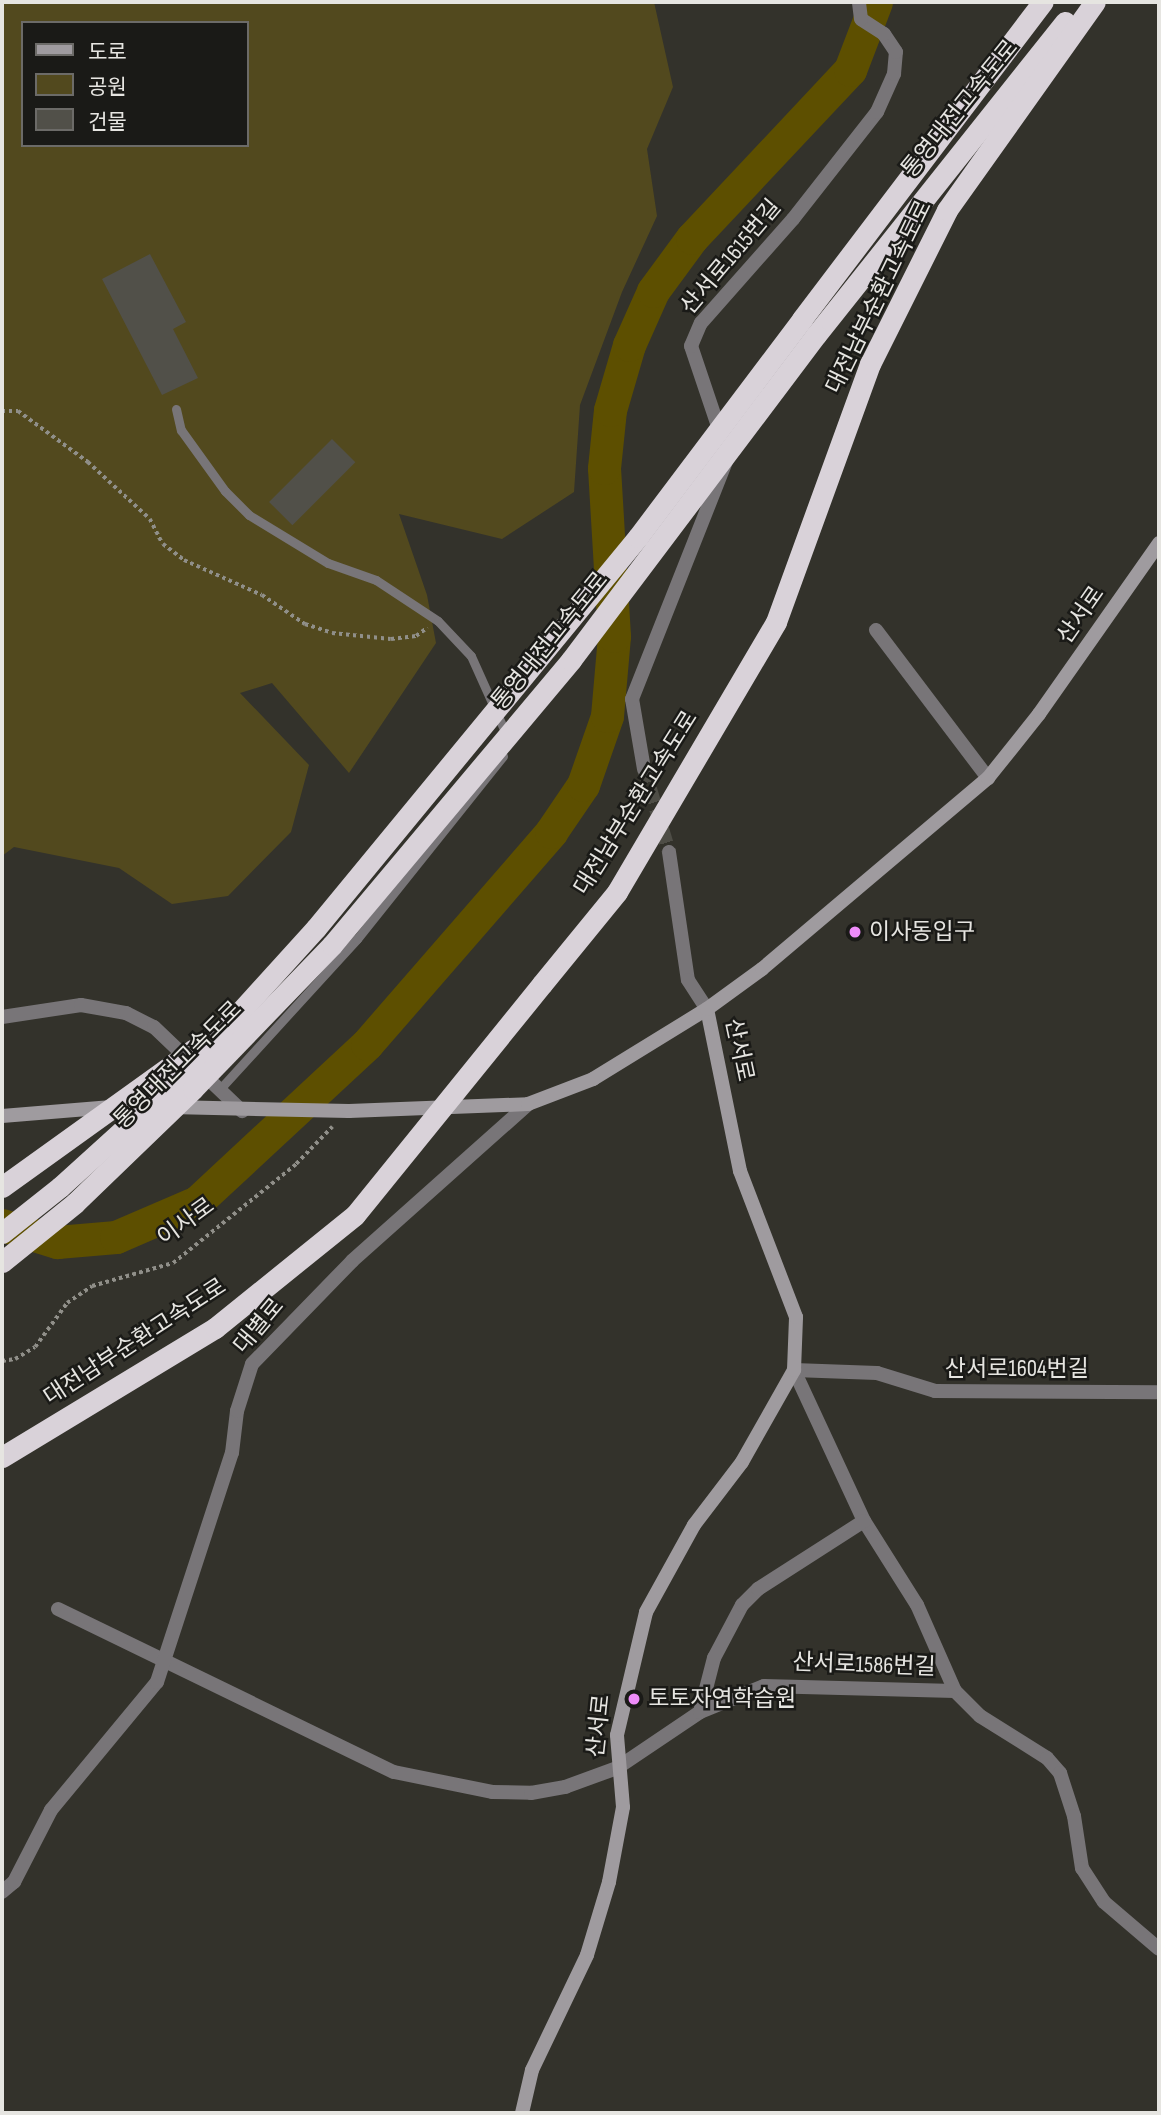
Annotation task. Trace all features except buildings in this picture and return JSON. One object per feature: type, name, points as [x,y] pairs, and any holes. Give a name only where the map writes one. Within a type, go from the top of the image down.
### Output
[{"type":"highway","name":"통영대전고속도로","points":[[2,1262],[75,1203],[193,1090],[332,945],[571,660],[1043,2]]},
{"type":"highway","name":"통영대전고속도로","points":[[2,1233],[60,1187],[180,1078],[316,928],[809,327],[921,197],[1082,2]]},
{"type":"highway","name":"대전남부순환고속도로","points":[[2,1457],[215,1328],[355,1215],[617,892],[776,622],[870,364],[947,211],[1095,2]]},
{"type":"highway","points":[[2,1187],[229,1023]]},
{"type":"street","name":"산서로1615번길","points":[[644,769],[632,699],[727,460],[691,346],[702,323],[793,219],[877,113],[895,63],[896,52],[884,34],[861,19],[859,2]]},
{"type":"street","name":"산서로","points":[[955,1690],[917,1605],[864,1521],[794,1370],[796,1317],[740,1171],[707,1009],[762,969],[988,778],[1039,715],[1159,543]]},
{"type":"street","points":[[876,630],[988,778]]},
{"type":"street","points":[[2,1116],[128,1105],[246,1111],[349,1111],[528,1104],[593,1079],[707,1009],[688,980],[669,852]]},
{"type":"street","points":[[2,1017],[81,1005],[126,1013],[154,1027],[219,1090],[246,1111]]},
{"type":"street","name":"대별로","points":[[2,1892],[14,1882],[51,1810],[157,1682],[166,1663],[232,1453],[236,1411],[252,1364],[352,1261],[528,1104]]},
{"type":"street","name":"산서로","points":[[522,2113],[532,2070],[587,1955],[610,1882],[623,1807],[617,1768],[622,1700],[646,1612],[694,1525],[742,1462],[794,1370]]},
{"type":"street","name":"산서로1604번길","points":[[794,1370],[877,1373],[935,1391],[1159,1392]]},
{"type":"street","points":[[701,1712],[714,1658],[742,1605],[758,1589],[864,1521]]},
{"type":"street","points":[[58,1609],[394,1772],[443,1785],[531,1793],[565,1787],[617,1768]]},
{"type":"street","name":"산서로1586번길","points":[[617,1768],[701,1712],[734,1694],[764,1686],[955,1690],[981,1716],[1047,1758],[1060,1773],[1074,1816],[1082,1868],[1104,1902],[1159,1949]]},
{"type":"lane","points":[[176,409],[181,430],[225,491],[249,515],[328,563],[376,580],[438,621],[471,656],[510,745],[477,794],[357,939],[219,1090]]},
{"type":"path","points":[[2,411],[18,411],[88,462],[144,512],[163,544],[184,560],[262,595],[305,624],[332,633],[391,639],[416,636],[438,621]]},
{"type":"path","name":"이사로","points":[[2,1361],[15,1359],[35,1347],[67,1303],[92,1286],[147,1272],[183,1255],[296,1164],[349,1111]]},
{"type":"green space","points":[[2,2],[654,2],[673,87],[647,149],[657,216],[622,292],[580,405],[574,492],[502,539],[399,514],[427,595],[436,643],[349,773],[272,683],[240,693],[309,765],[291,832],[228,896],[172,904],[119,868],[14,847],[2,856]]},
{"type":"shaded area","points":[[870,2],[888,2],[885,20],[870,11]]},
{"type":"waterway","points":[[2,1225],[57,1242],[116,1237],[197,1202],[367,1044],[551,832],[583,785],[607,716],[614,636],[604,468],[610,410],[629,345],[653,291],[692,238],[850,70],[876,2]]},
{"type":"tunnel","points":[[644,769],[669,852]]},
{"type":"place","name":"이사동입구","points":[[855,932]]},
{"type":"place","name":"토토자연학습원","points":[[634,1699]]}]
